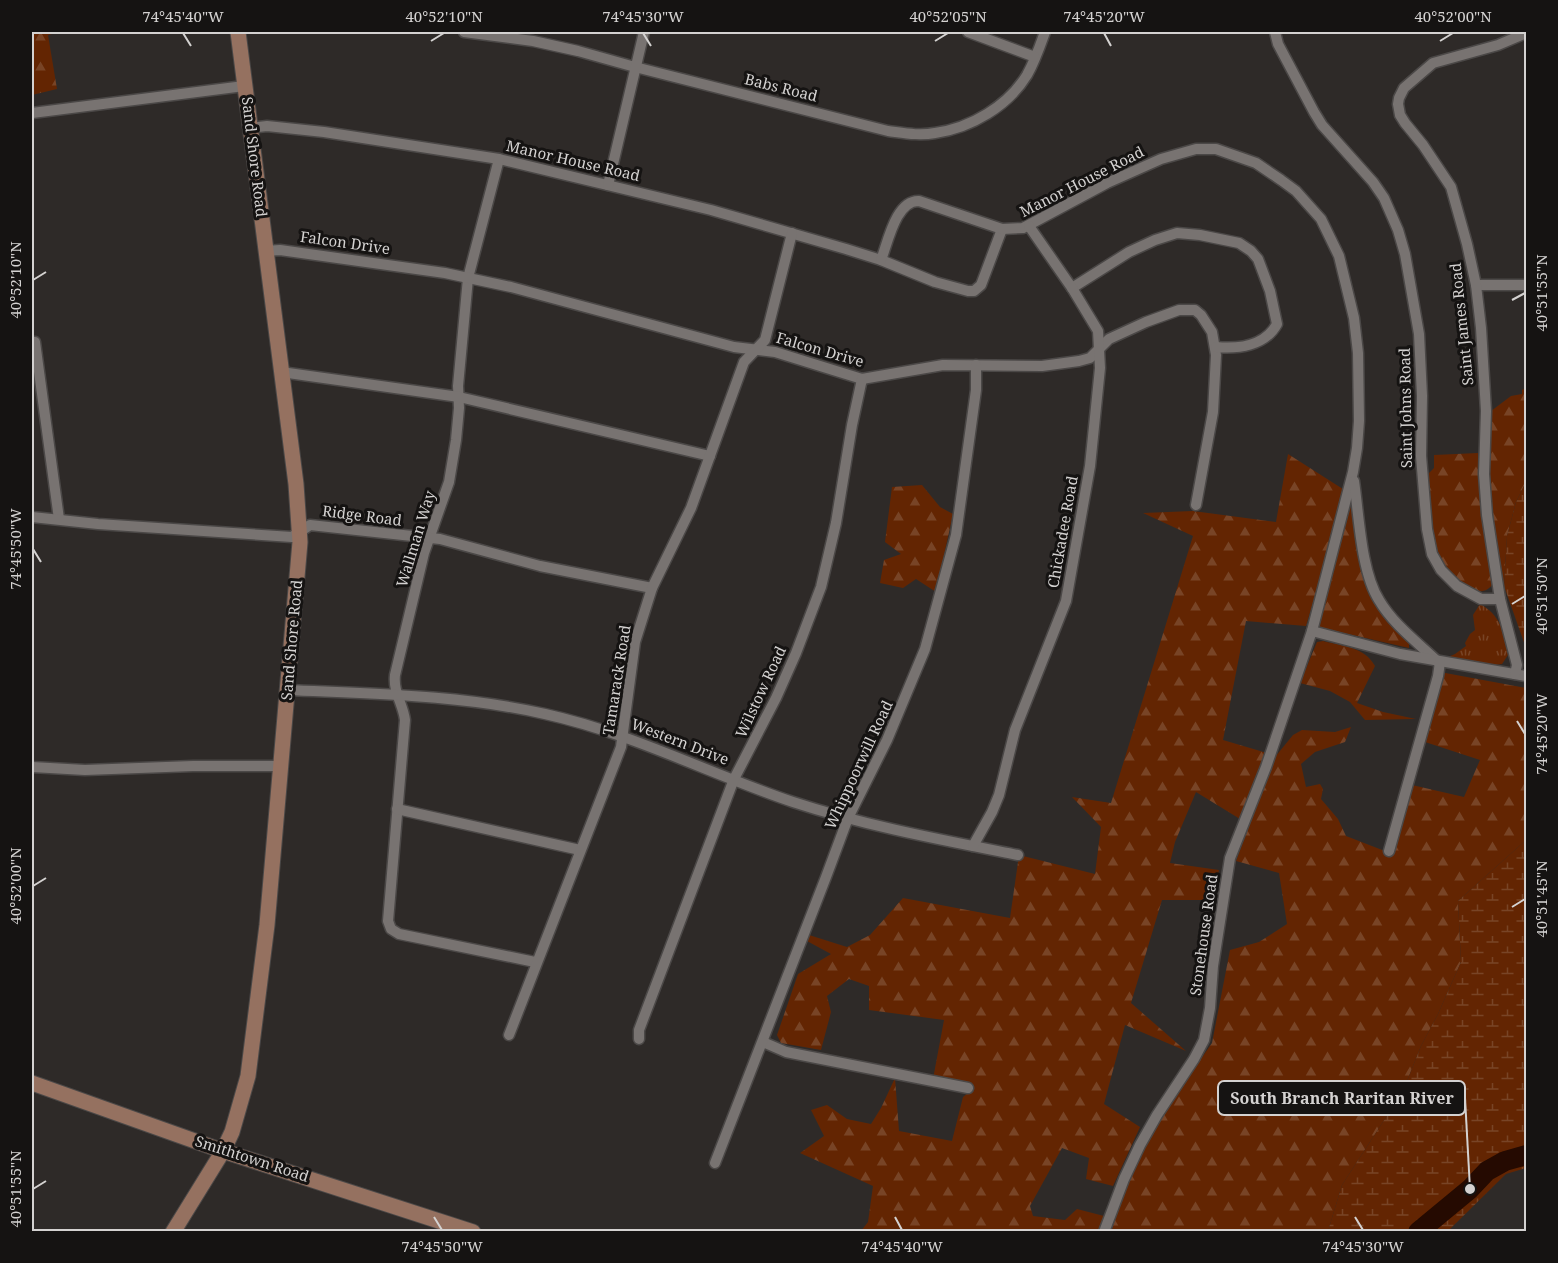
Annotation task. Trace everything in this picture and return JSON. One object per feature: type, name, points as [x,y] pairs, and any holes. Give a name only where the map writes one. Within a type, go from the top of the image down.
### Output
[{"type":"street","name":"Sand Shore Road","points":[[173,1232],[223,1151],[232,1132],[252,1054],[268,913],[301,531],[238,32]]},
{"type":"street","name":"Babs Road","points":[[464,32],[533,41],[578,51],[888,131],[915,134],[935,134],[955,128],[995,109],[1023,81],[1046,32]]},
{"type":"street","points":[[608,185],[644,32]]},
{"type":"street","points":[[968,32],[1035,57]]},
{"type":"street","name":"Saint Johns Road","points":[[1275,32],[1278,44],[1322,125],[1373,182],[1384,198],[1398,230],[1405,254],[1419,334],[1422,396],[1421,456],[1427,529],[1432,554],[1446,576],[1462,590],[1486,600],[1500,599]]},
{"type":"street","name":"Saint James Road","points":[[1521,675],[1500,599],[1485,494],[1486,411],[1476,285],[1460,213],[1451,187],[1400,115],[1398,98],[1404,88],[1433,63],[1498,45],[1527,33]]},
{"type":"street","points":[[32,113],[244,86]]},
{"type":"street","name":"Manor House Road","points":[[250,128],[267,126],[324,132],[499,159],[699,207],[792,233],[881,260],[935,282],[968,291],[975,291],[983,282],[1002,229]]},
{"type":"street","name":"Manor House Road","points":[[881,260],[901,209],[912,201],[919,201],[1002,229],[1013,230],[1029,226],[1074,200],[1131,172],[1161,159],[1197,149],[1216,149],[1236,154],[1256,163],[1296,191],[1321,219],[1331,235],[1341,264],[1354,318],[1358,353],[1358,448],[1312,631]]},
{"type":"street","name":"Wallman Way","points":[[499,159],[468,278],[456,440],[449,482],[429,539],[395,675],[394,685],[405,720],[388,921],[391,929],[399,934],[535,962]]},
{"type":"street","name":"Chickadee Road","points":[[973,846],[999,795],[1015,730],[1066,601],[1090,466],[1100,368],[1098,331],[1072,288],[1029,226]]},
{"type":"street","name":"Tamarack Road","points":[[509,1035],[535,962],[544,945],[621,747],[636,642],[652,588],[691,508],[744,362],[765,340],[792,233]]},
{"type":"street","points":[[1072,288],[1128,252],[1177,233],[1189,233],[1239,243],[1251,251],[1262,266],[1277,324],[1270,334],[1252,344],[1233,348],[1215,347]]},
{"type":"street","name":"Falcon Drive","points":[[265,251],[280,250],[468,278],[571,302],[734,347],[775,352],[862,379],[943,365],[1042,366],[1086,360],[1109,339],[1121,333],[1163,315],[1186,309],[1197,312],[1212,332],[1215,347],[1213,412],[1196,506]]},
{"type":"street","points":[[1476,285],[1527,285]]},
{"type":"street","points":[[35,342],[59,519]]},
{"type":"street","name":"Whippoorwill Road","points":[[715,1163],[848,818],[888,740],[925,649],[956,535],[976,390],[976,365]]},
{"type":"street","points":[[281,372],[459,397],[710,456]]},
{"type":"street","name":"Wilstow Road","points":[[639,1039],[639,1030],[734,779],[776,698],[821,587],[837,523],[852,425],[862,379]]},
{"type":"street","name":"Manor House Road","points":[[1353,472],[1365,558],[1373,590],[1391,617],[1438,662]]},
{"type":"street","name":"Ridge Road","points":[[32,517],[98,524],[292,537],[310,525],[440,539],[540,566],[652,588]]},
{"type":"street","points":[[1312,631],[1400,654],[1521,675]]},
{"type":"street","name":"Stonehouse Road","points":[[1104,1232],[1124,1179],[1140,1146],[1204,1040],[1230,858],[1266,767],[1312,631]]},
{"type":"street","points":[[1389,851],[1438,676],[1438,662]]},
{"type":"street","name":"Western Drive","points":[[288,690],[398,695],[489,704],[546,714],[623,736],[791,801],[901,832],[1018,855]]},
{"type":"street","points":[[32,767],[85,770],[280,766]]},
{"type":"street","points":[[397,809],[580,850]]},
{"type":"street","points":[[763,1042],[786,1052],[968,1088]]},
{"type":"street","name":"Smithtown Road","points":[[32,1083],[223,1151],[473,1232]]},
{"type":"green space","points":[[32,32],[60,32],[48,35],[57,89],[32,95]]},
{"type":"green space","points":[[1526,388],[1526,482],[1516,502],[1507,536],[1504,586],[1493,524],[1489,483],[1491,411],[1511,396],[1522,394],[1522,390]]},
{"type":"green space","points":[[1478,453],[1483,529],[1493,583],[1484,591],[1473,590],[1461,583],[1441,559],[1433,535],[1428,483],[1428,474],[1434,468],[1434,455]]},
{"type":"green space","points":[[1288,454],[1346,491],[1306,626],[1246,621],[1223,740],[1267,753],[1240,819],[1196,792],[1175,842],[1170,863],[1219,870],[1212,900],[1162,900],[1131,1003],[1186,1051],[1125,1025],[1104,1104],[1140,1127],[1113,1186],[1086,1179],[1089,1158],[1062,1148],[1030,1206],[1033,1216],[1065,1220],[1077,1209],[1104,1216],[1098,1231],[861,1231],[868,1222],[873,1186],[800,1153],[824,1136],[811,1110],[827,1105],[847,1119],[871,1124],[895,1078],[899,1131],[952,1141],[963,1097],[969,1092],[933,1079],[944,1020],[869,1010],[869,986],[849,979],[827,996],[831,1012],[821,1050],[781,1043],[777,1035],[798,974],[831,954],[807,941],[809,935],[847,947],[870,935],[903,898],[1010,918],[1019,855],[1095,874],[1101,827],[1072,797],[1111,803],[1193,536],[1143,513],[1193,511],[1276,522]]},
{"type":"green space","points":[[1526,482],[1526,648],[1504,586],[1507,536],[1516,502]]},
{"type":"green space","points":[[922,485],[940,507],[953,514],[936,592],[916,579],[903,588],[880,583],[884,560],[901,554],[885,542],[892,487]]},
{"type":"green space","points":[[1354,494],[1365,576],[1409,643],[1409,648],[1318,627]]},
{"type":"green space","points":[[1480,604],[1497,619],[1503,632],[1508,655],[1502,664],[1488,666],[1448,657],[1466,646],[1465,643],[1470,634],[1475,630],[1473,615]]},
{"type":"green space","points":[[1323,641],[1359,651],[1375,666],[1357,703],[1383,712],[1416,719],[1365,720],[1350,702],[1330,691],[1300,683],[1317,642]]},
{"type":"green space","points":[[1440,672],[1526,688],[1526,840],[1458,901],[1461,962],[1421,1046],[1403,1091],[1342,1185],[1328,1231],[1111,1232],[1129,1175],[1163,1113],[1212,1043],[1230,950],[1259,942],[1287,924],[1279,873],[1236,861],[1275,757],[1293,735],[1302,730],[1335,732],[1351,727],[1345,742],[1315,752],[1301,764],[1306,787],[1320,784],[1323,789],[1321,799],[1338,819],[1346,836],[1390,853],[1412,785],[1464,797],[1480,760],[1422,741]]},
{"type":"green space","points":[[1526,840],[1526,1168],[1506,1174],[1448,1231],[1328,1231],[1342,1185],[1403,1091],[1421,1046],[1461,962],[1458,901]]},
{"type":"waterway","points":[[1418,1232],[1470,1189],[1487,1171],[1505,1161],[1526,1155]]},
{"type":"place","name":"South Branch Raritan River","points":[[1470,1189]]}]
